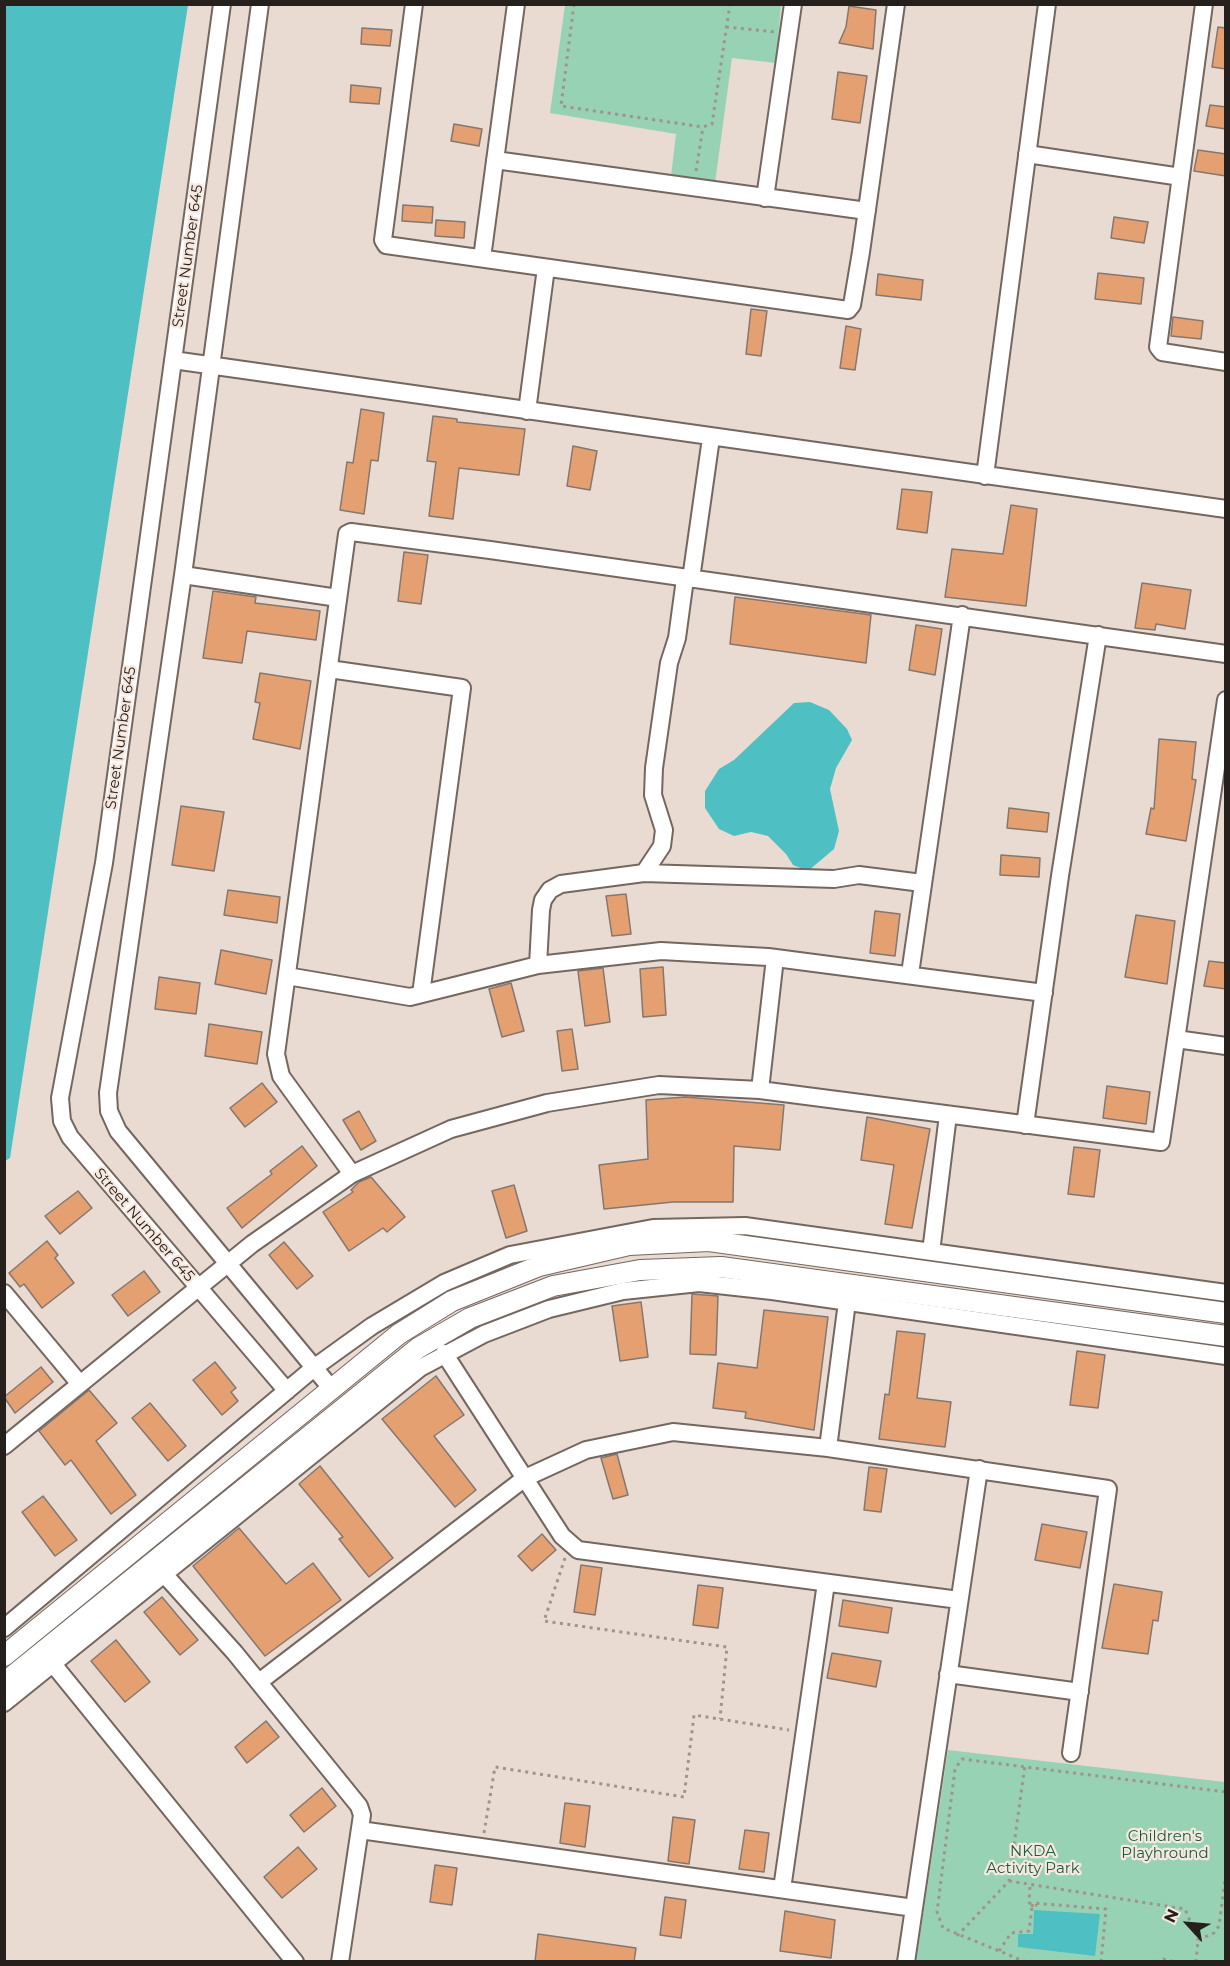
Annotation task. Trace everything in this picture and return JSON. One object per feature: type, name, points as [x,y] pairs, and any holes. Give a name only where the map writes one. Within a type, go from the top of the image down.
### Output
[{"type":"main road","points":[[4,1656],[399,1334],[480,1288],[549,1263],[598,1250],[656,1242],[709,1241],[1226,1312]]},
{"type":"main road","points":[[4,1683],[418,1348],[470,1318],[553,1287],[640,1270],[721,1268],[1226,1336]]},
{"type":"street","name":"Street Number 645","points":[[222,4],[104,862],[60,1098],[62,1121],[70,1137],[212,1278],[315,1367],[331,1388]]},
{"type":"street","name":"Street Number 645","points":[[260,4],[183,574],[108,1093],[110,1111],[118,1131],[286,1391]]},
{"type":"street","points":[[414,4],[384,243],[848,310],[852,305],[867,211],[896,4]]},
{"type":"street","points":[[482,258],[516,4]]},
{"type":"street","points":[[765,198],[793,4]]},
{"type":"street","points":[[985,476],[1047,4]]},
{"type":"street","points":[[1204,4],[1158,347],[1162,352],[1226,362]]},
{"type":"street","points":[[1026,154],[1181,177]]},
{"type":"street","points":[[495,160],[867,211]]},
{"type":"street","points":[[527,411],[546,267]]},
{"type":"street","points":[[173,360],[711,438],[1226,509]]},
{"type":"street","points":[[644,873],[664,839],[653,795],[654,768],[669,663],[677,638],[711,438]]},
{"type":"street","points":[[352,1174],[281,1076],[276,1054],[346,538],[351,532],[962,615],[1226,654]]},
{"type":"street","points":[[183,574],[338,598]]},
{"type":"street","points":[[910,974],[962,615]]},
{"type":"street","points":[[1026,1125],[1098,635]]},
{"type":"street","points":[[329,669],[462,688],[421,994]]},
{"type":"street","points":[[4,1446],[212,1278],[352,1174],[451,1129],[547,1103],[659,1085],[759,1090],[1161,1142],[1226,700]]},
{"type":"street","points":[[538,964],[543,900],[550,890],[561,884],[644,873],[834,879],[859,875],[922,883]]},
{"type":"street","points":[[287,976],[410,997],[538,964],[661,951],[776,958],[1044,993]]},
{"type":"street","points":[[759,1090],[776,958]]},
{"type":"street","points":[[1176,1039],[1226,1046]]},
{"type":"street","points":[[931,1252],[948,1115]]},
{"type":"street","points":[[4,1628],[315,1367],[372,1326],[444,1282],[510,1255],[653,1228],[745,1226],[1226,1293]]},
{"type":"street","points":[[4,1703],[420,1368],[444,1353],[549,1309],[613,1293],[699,1283],[1226,1356]]},
{"type":"street","points":[[4,1293],[80,1384]]},
{"type":"street","points":[[828,1448],[847,1302]]},
{"type":"street","points":[[444,1353],[569,1545],[578,1550],[959,1600]]},
{"type":"street","points":[[259,1682],[525,1478],[586,1450],[673,1432],[828,1448],[1108,1489],[1071,1753]]},
{"type":"street","points":[[906,1962],[979,1469]]},
{"type":"street","points":[[164,1574],[259,1682],[359,1806],[362,1815],[340,1962]]},
{"type":"street","points":[[782,1889],[826,1583]]},
{"type":"street","points":[[52,1664],[295,1962]]},
{"type":"street","points":[[948,1674],[1080,1692]]},
{"type":"street","points":[[360,1830],[914,1908]]},
{"type":"path","points":[[574,4],[561,106],[703,127],[712,124],[730,4]]},
{"type":"path","points":[[726,27],[789,33]]},
{"type":"path","points":[[693,188],[703,127]]},
{"type":"path","points":[[569,1545],[544,1621],[727,1647],[720,1719]]},
{"type":"path","points":[[481,1846],[495,1767],[684,1797],[694,1715],[804,1732]]},
{"type":"path","points":[[1026,1962],[957,1936],[943,1928],[937,1912],[957,1763],[962,1759],[972,1758],[1226,1792]]},
{"type":"path","points":[[957,1936],[1009,1881],[1024,1765]]},
{"type":"path","points":[[1198,1940],[1214,1933],[1219,1926],[1226,1872]]},
{"type":"path","points":[[1009,1881],[1030,1887],[1185,1909],[1198,1940],[1196,1962]]},
{"type":"path","points":[[999,1952],[1011,1933],[1029,1931],[1032,1906],[1029,1902],[1030,1887]]},
{"type":"path","points":[[1032,1906],[1106,1909],[1101,1962]]},
{"type":"path","points":[[1156,1962],[1163,1959],[1175,1962]]},
{"type":"green space","points":[[565,5],[781,5],[776,63],[732,58],[715,183],[671,176],[676,134],[550,113]]},
{"type":"green space","name":"NKDA Activity Park","points":[[948,1750],[1225,1782],[1225,1961],[916,1962]]},
{"type":"water","points":[[5,4],[188,5],[10,1158],[5,1161]]},
{"type":"water","points":[[810,702],[829,710],[847,729],[852,740],[836,768],[830,789],[839,831],[834,849],[808,871],[793,865],[786,854],[768,836],[751,832],[734,836],[719,829],[705,808],[705,791],[719,769],[734,760],[794,703]]},
{"type":"water","points":[[1034,1910],[1100,1914],[1095,1956],[1018,1947],[1018,1934],[1033,1934]]},
{"type":"building","points":[[849,6],[876,10],[873,49],[839,43],[846,27]]},
{"type":"building","points":[[1218,27],[1226,28],[1226,69],[1212,67]]},
{"type":"building","points":[[362,28],[392,30],[390,46],[361,44]]},
{"type":"building","points":[[838,72],[867,76],[860,123],[832,119]]},
{"type":"building","points":[[351,85],[381,88],[379,104],[350,102]]},
{"type":"building","points":[[1210,105],[1226,107],[1226,129],[1206,126]]},
{"type":"building","points":[[454,124],[482,129],[479,146],[451,141]]},
{"type":"building","points":[[1198,150],[1226,154],[1226,176],[1194,171]]},
{"type":"building","points":[[403,205],[433,207],[432,223],[402,221]]},
{"type":"building","points":[[1114,217],[1148,222],[1144,243],[1111,238]]},
{"type":"building","points":[[436,220],[465,222],[464,238],[435,236]]},
{"type":"building","points":[[1098,273],[1144,278],[1141,304],[1095,299]]},
{"type":"building","points":[[878,274],[923,280],[921,300],[876,295]]},
{"type":"building","points":[[751,309],[767,311],[761,356],[746,354]]},
{"type":"building","points":[[1173,317],[1203,321],[1201,339],[1171,336]]},
{"type":"building","points":[[846,326],[861,329],[855,370],[840,368]]},
{"type":"building","points":[[361,409],[384,413],[378,461],[371,460],[364,514],[340,510],[347,462],[353,463]]},
{"type":"building","points":[[433,416],[457,419],[457,422],[525,429],[519,475],[459,468],[453,519],[429,516],[436,462],[427,461]]},
{"type":"building","points":[[573,446],[597,451],[590,490],[567,486]]},
{"type":"building","points":[[902,489],[932,492],[927,533],[897,529]]},
{"type":"building","points":[[1011,505],[1037,509],[1026,606],[945,597],[952,549],[1003,554]]},
{"type":"building","points":[[404,552],[428,555],[421,604],[398,601]]},
{"type":"building","points":[[1142,583],[1191,590],[1185,629],[1156,624],[1155,630],[1135,628]]},
{"type":"building","points":[[213,591],[256,597],[255,603],[320,611],[316,640],[247,631],[242,663],[203,658]]},
{"type":"building","points":[[735,597],[871,615],[866,663],[730,644]]},
{"type":"building","points":[[916,625],[942,629],[935,675],[909,670]]},
{"type":"building","points":[[260,673],[311,681],[300,749],[253,739],[260,703],[255,702]]},
{"type":"building","points":[[1159,739],[1196,742],[1192,779],[1196,780],[1186,841],[1146,834],[1151,808],[1154,809]]},
{"type":"building","points":[[181,806],[224,812],[214,871],[172,865]]},
{"type":"building","points":[[1009,808],[1049,813],[1047,832],[1007,828]]},
{"type":"building","points":[[1001,855],[1040,858],[1039,877],[1000,875]]},
{"type":"building","points":[[228,890],[280,897],[277,923],[224,915]]},
{"type":"building","points":[[626,894],[631,934],[612,936],[606,896]]},
{"type":"building","points":[[875,911],[900,914],[895,956],[870,953]]},
{"type":"building","points":[[1136,915],[1175,921],[1167,984],[1125,977]]},
{"type":"building","points":[[221,950],[272,960],[266,994],[215,984]]},
{"type":"building","points":[[1209,961],[1226,963],[1226,989],[1204,986]]},
{"type":"building","points":[[663,967],[666,1015],[643,1017],[640,969]]},
{"type":"building","points":[[603,968],[610,1022],[585,1026],[578,971]]},
{"type":"building","points":[[159,977],[200,983],[196,1014],[155,1009]]},
{"type":"building","points":[[511,983],[524,1031],[502,1037],[489,989]]},
{"type":"building","points":[[209,1024],[262,1032],[257,1064],[205,1056]]},
{"type":"building","points":[[572,1029],[578,1069],[562,1071],[557,1031]]},
{"type":"building","points":[[262,1083],[277,1102],[245,1127],[230,1108]]},
{"type":"building","points":[[1107,1086],[1150,1092],[1146,1124],[1103,1118]]},
{"type":"building","points":[[685,1097],[784,1105],[780,1150],[734,1146],[733,1202],[673,1202],[604,1209],[599,1165],[648,1159],[646,1100]]},
{"type":"building","points":[[359,1111],[376,1141],[361,1150],[343,1120]]},
{"type":"building","points":[[867,1117],[930,1129],[912,1228],[885,1224],[894,1165],[861,1160]]},
{"type":"building","points":[[302,1146],[317,1166],[242,1228],[227,1208],[272,1174],[270,1171]]},
{"type":"building","points":[[1074,1147],[1100,1150],[1094,1197],[1068,1194]]},
{"type":"building","points":[[371,1177],[405,1217],[387,1232],[383,1228],[349,1251],[323,1212],[353,1192],[351,1190],[359,1182]]},
{"type":"building","points":[[514,1185],[527,1231],[506,1238],[492,1191]]},
{"type":"building","points":[[78,1191],[92,1208],[60,1234],[45,1216]]},
{"type":"building","points":[[47,1241],[58,1255],[55,1258],[74,1283],[42,1308],[24,1284],[20,1287],[9,1273]]},
{"type":"building","points":[[284,1242],[313,1276],[297,1289],[269,1255]]},
{"type":"building","points":[[144,1271],[160,1292],[128,1316],[112,1295]]},
{"type":"building","points":[[692,1294],[718,1296],[716,1355],[690,1354]]},
{"type":"building","points":[[641,1302],[648,1357],[620,1361],[612,1306]]},
{"type":"building","points":[[764,1310],[828,1317],[814,1430],[745,1418],[746,1412],[713,1408],[718,1363],[757,1368]]},
{"type":"building","points":[[897,1331],[925,1334],[917,1398],[951,1402],[945,1447],[879,1439],[885,1394],[889,1395]]},
{"type":"building","points":[[1077,1351],[1105,1355],[1098,1408],[1070,1405]]},
{"type":"building","points":[[215,1362],[236,1388],[231,1392],[238,1401],[222,1415],[193,1380]]},
{"type":"building","points":[[41,1367],[53,1382],[15,1413],[4,1397]]},
{"type":"building","points":[[436,1376],[464,1415],[434,1436],[476,1490],[455,1507],[382,1419]]},
{"type":"building","points":[[89,1390],[117,1423],[96,1441],[136,1495],[111,1514],[71,1460],[65,1465],[39,1431]]},
{"type":"building","points":[[150,1403],[186,1446],[168,1461],[132,1418]]},
{"type":"building","points":[[617,1454],[628,1495],[613,1499],[601,1458]]},
{"type":"building","points":[[320,1466],[393,1558],[369,1577],[339,1539],[343,1537],[299,1484]]},
{"type":"building","points":[[869,1467],[887,1469],[881,1512],[864,1510]]},
{"type":"building","points":[[43,1496],[77,1540],[55,1556],[22,1512]]},
{"type":"building","points":[[1042,1524],[1087,1532],[1080,1568],[1035,1560]]},
{"type":"building","points":[[239,1528],[286,1584],[313,1563],[341,1600],[265,1656],[193,1566]]},
{"type":"building","points":[[542,1534],[556,1550],[532,1571],[518,1556]]},
{"type":"building","points":[[581,1565],[602,1568],[595,1615],[574,1612]]},
{"type":"building","points":[[1114,1584],[1162,1592],[1158,1621],[1153,1620],[1148,1654],[1102,1648]]},
{"type":"building","points":[[698,1585],[723,1588],[718,1628],[693,1625]]},
{"type":"building","points":[[162,1597],[198,1640],[180,1655],[144,1612]]},
{"type":"building","points":[[843,1600],[892,1608],[888,1633],[839,1626]]},
{"type":"building","points":[[116,1640],[150,1682],[125,1702],[91,1661]]},
{"type":"building","points":[[832,1653],[881,1661],[876,1687],[827,1678]]},
{"type":"building","points":[[266,1721],[279,1737],[247,1763],[235,1747]]},
{"type":"building","points":[[322,1788],[336,1806],[304,1832],[290,1815]]},
{"type":"building","points":[[565,1803],[590,1806],[585,1847],[560,1843]]},
{"type":"building","points":[[673,1817],[695,1820],[689,1864],[668,1861]]},
{"type":"building","points":[[745,1830],[769,1833],[764,1872],[739,1869]]},
{"type":"building","points":[[298,1847],[317,1869],[282,1898],[264,1877]]},
{"type":"building","points":[[435,1865],[457,1868],[452,1905],[430,1902]]},
{"type":"building","points":[[665,1897],[686,1900],[681,1938],[660,1935]]},
{"type":"building","points":[[785,1911],[835,1920],[831,1958],[780,1951]]},
{"type":"building","points":[[538,1934],[636,1948],[634,1962],[535,1962]]},
{"type":"park label","name":"Children's Playhround","points":[[1165,1846]]}]
